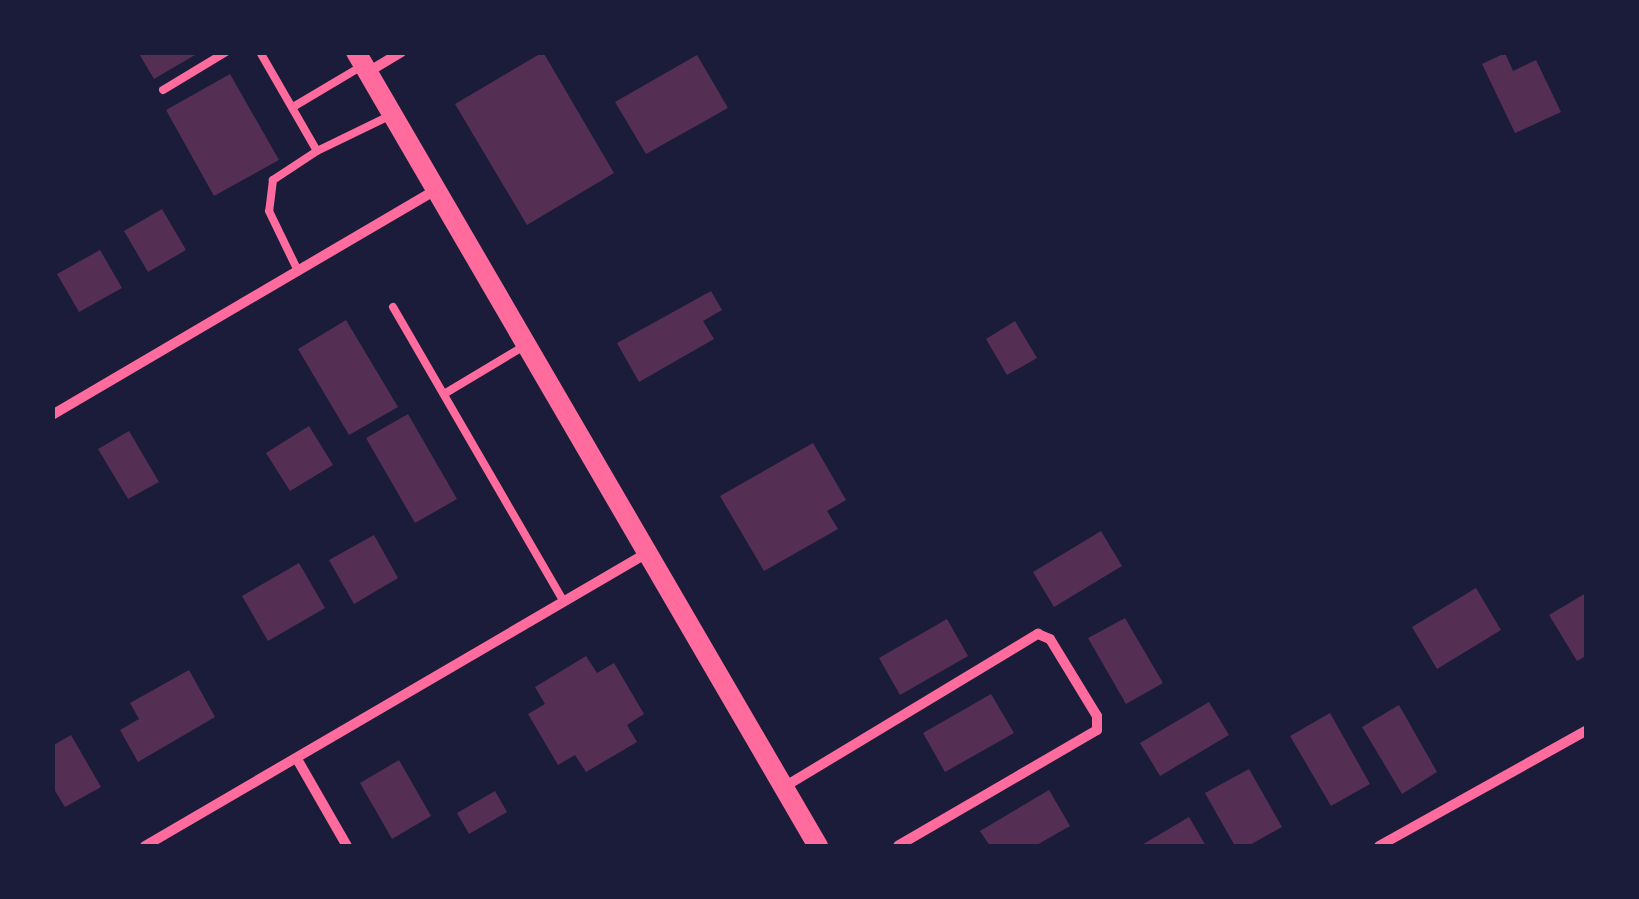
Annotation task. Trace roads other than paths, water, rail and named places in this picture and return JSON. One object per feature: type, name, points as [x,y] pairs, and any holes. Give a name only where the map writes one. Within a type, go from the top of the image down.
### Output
[{"type":"main road","points":[[362,63],[818,846]]},
{"type":"street","points":[[362,63],[401,52]]},
{"type":"street","points":[[52,415],[436,190]]},
{"type":"street","points":[[145,846],[647,554]]},
{"type":"street","points":[[784,788],[1038,634],[1050,639],[1096,716],[1097,730],[898,846]]},
{"type":"street","points":[[1379,846],[1586,731]]},
{"type":"street","points":[[297,759],[347,846]]},
{"type":"lane","points":[[163,90],[226,52]]},
{"type":"lane","points":[[260,52],[316,151]]},
{"type":"lane","points":[[292,106],[362,63]]},
{"type":"lane","points":[[298,271],[268,211],[273,180],[316,151],[392,114]]},
{"type":"lane","points":[[393,306],[564,602]]},
{"type":"lane","points":[[444,394],[526,345]]}]
